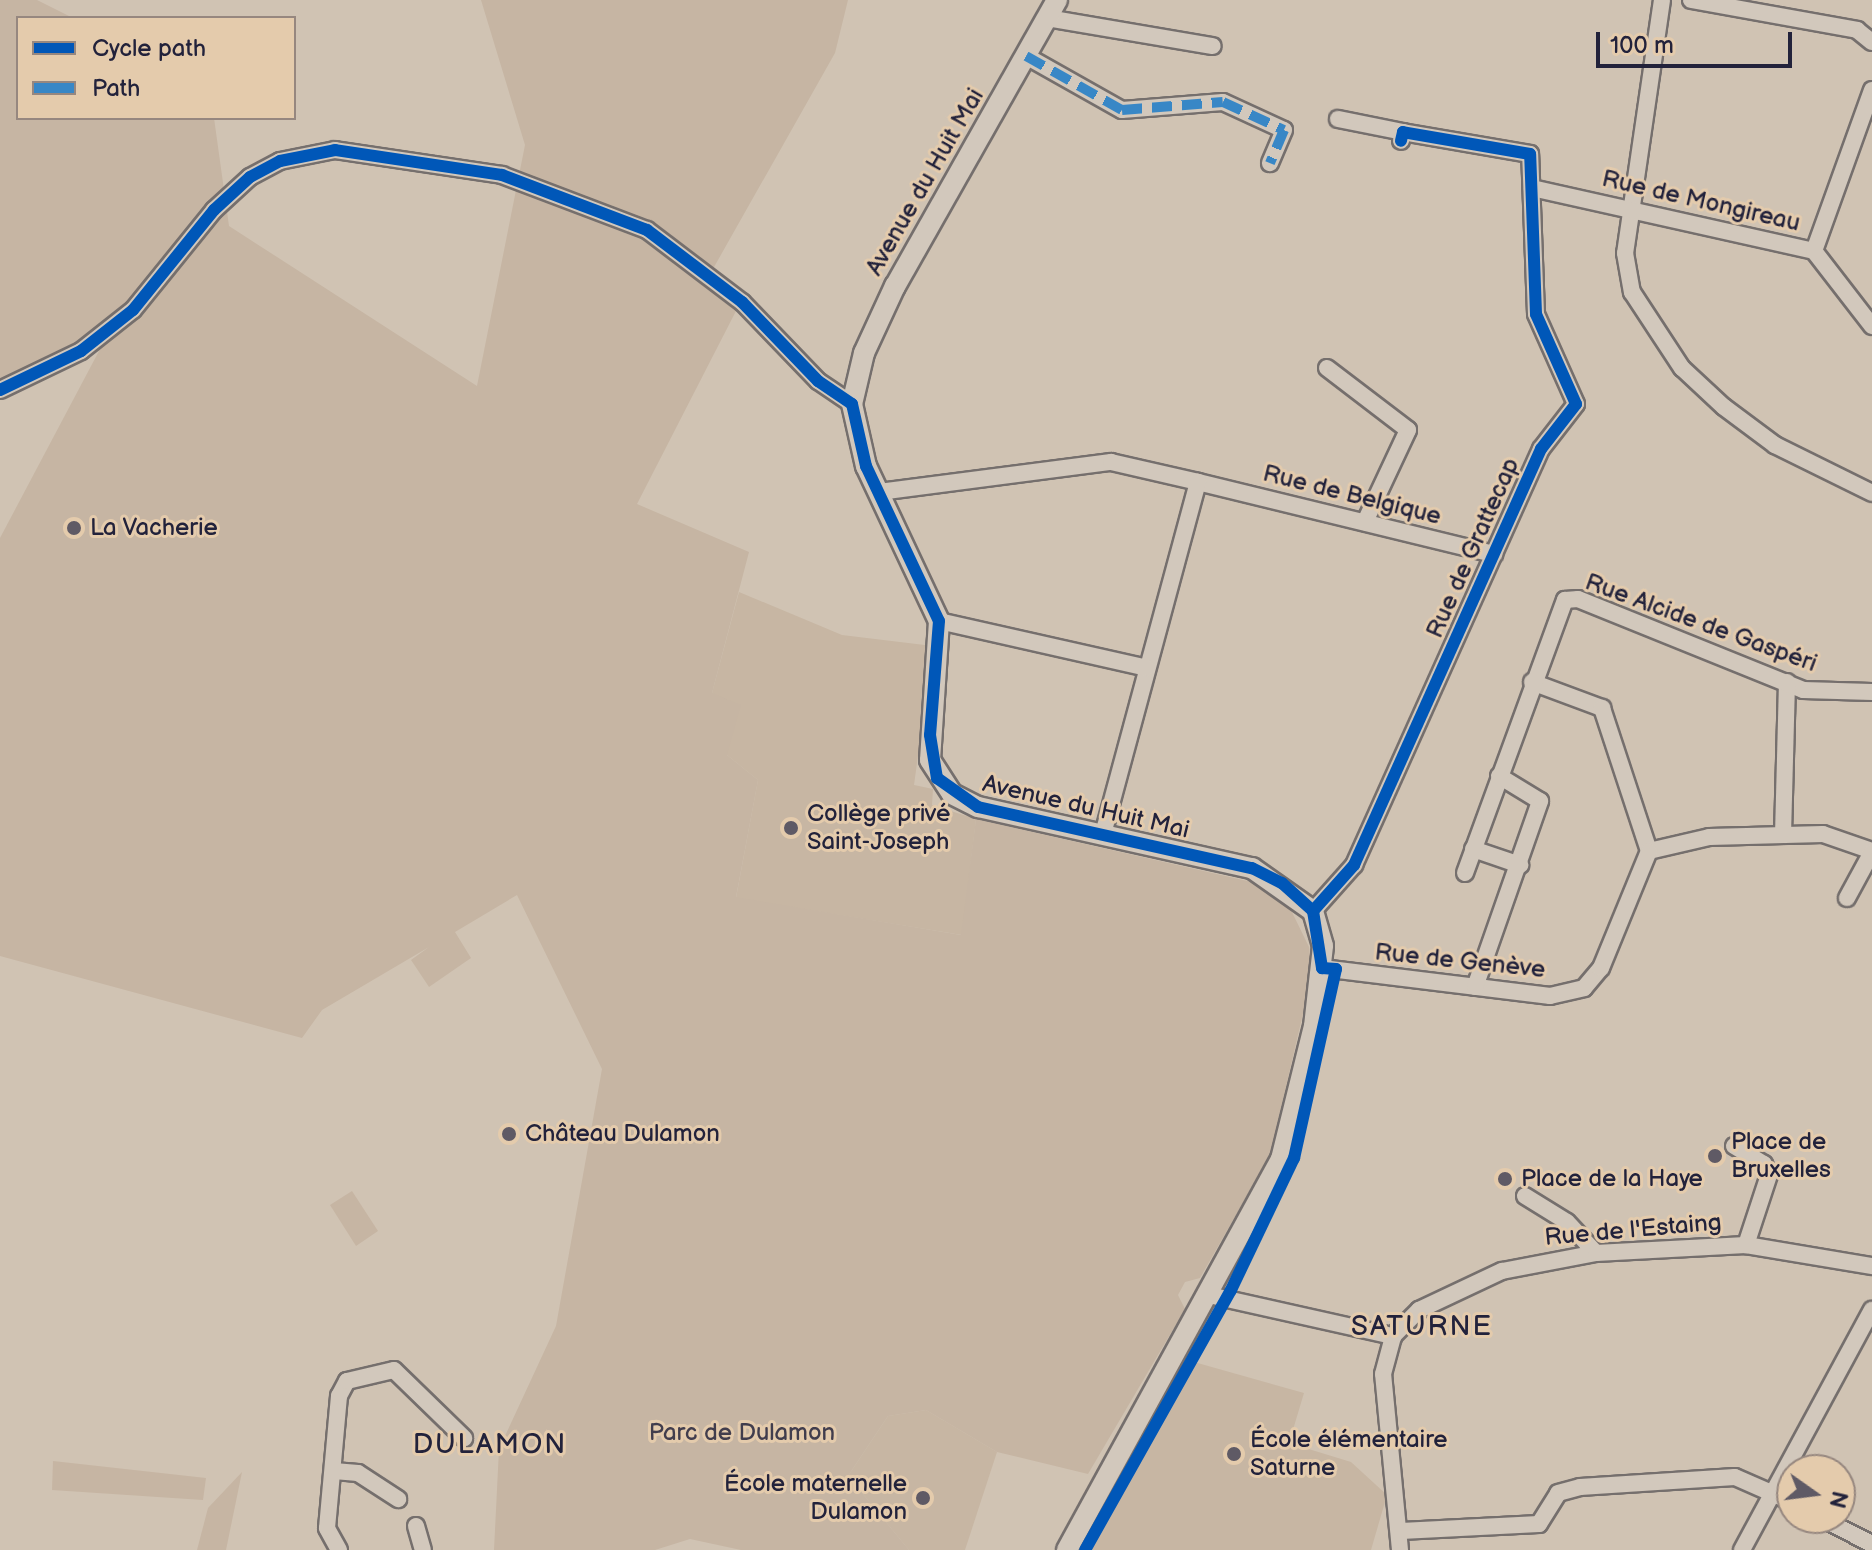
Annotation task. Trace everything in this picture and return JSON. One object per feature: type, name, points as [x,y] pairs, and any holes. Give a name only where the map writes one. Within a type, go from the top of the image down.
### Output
[{"type":"main road","name":"Avenue du Huit Mai","points":[[1049,13],[882,311],[852,404],[879,492],[939,621],[930,735],[937,778],[978,807],[1252,868],[1313,911]]},
{"type":"main road","points":[[1067,1550],[1281,1159],[1322,968],[1313,911]]},
{"type":"street","points":[[1662,0],[1625,253],[1632,292],[1682,368],[1775,445],[1872,493]]},
{"type":"street","points":[[1691,0],[1857,30],[1872,42]]},
{"type":"street","points":[[1049,13],[1213,46]]},
{"type":"street","points":[[1026,56],[1122,110],[1223,102],[1284,130],[1270,163]]},
{"type":"street","points":[[1814,251],[1872,90]]},
{"type":"street","points":[[1338,119],[1402,136],[1524,151],[1533,161],[1532,188]]},
{"type":"street","points":[[0,390],[81,351],[159,286],[214,210],[250,177],[280,161],[348,150],[530,182],[647,230],[742,302],[834,396],[852,404]]},
{"type":"street","name":"Rue de Mongireau","points":[[1532,188],[1814,251],[1872,326]]},
{"type":"street","name":"Rue de Grattecap","points":[[1313,911],[1354,865],[1541,449],[1576,404],[1536,314],[1532,188]]},
{"type":"street","points":[[1327,368],[1408,430],[1365,522]]},
{"type":"street","name":"Rue de Belgique","points":[[879,492],[1111,462],[1494,554]]},
{"type":"street","points":[[1103,833],[1198,482]]},
{"type":"street","name":"Rue Alcide de Gaspéri","points":[[1465,873],[1557,609],[1578,599],[1803,690],[1872,692]]},
{"type":"street","points":[[939,621],[1147,668]]},
{"type":"street","points":[[1532,682],[1602,708],[1649,851],[1680,841],[1783,835],[1841,838],[1872,852],[1847,898]]},
{"type":"street","points":[[1783,835],[1787,682]]},
{"type":"street","points":[[1475,987],[1540,801],[1499,776]]},
{"type":"street","points":[[1473,849],[1520,865]]},
{"type":"street","name":"Rue de Genève","points":[[1322,968],[1550,996],[1584,988],[1601,968],[1649,851]]},
{"type":"street","points":[[1734,1146],[1764,1164],[1769,1175],[1746,1245]]},
{"type":"street","points":[[1525,1196],[1567,1222],[1596,1253]]},
{"type":"street","name":"Rue de l'Estaing","points":[[1393,1336],[1419,1310],[1463,1286],[1596,1253],[1746,1245],[1872,1266]]},
{"type":"street","points":[[1209,1295],[1393,1336],[1383,1374],[1401,1531],[1400,1550]]},
{"type":"street","points":[[1742,1550],[1872,1310]]},
{"type":"street","points":[[339,1550],[327,1528],[339,1396],[365,1371],[394,1370],[464,1438]]},
{"type":"street","points":[[334,1471],[358,1473],[398,1499]]},
{"type":"street","points":[[1401,1531],[1539,1524],[1558,1493],[1580,1487],[1735,1477],[1776,1494]]},
{"type":"street","points":[[416,1526],[423,1550]]},
{"type":"shaded area","points":[[739,592],[842,635],[933,646],[914,785],[933,789],[932,805],[976,819],[962,935],[736,898],[758,780],[727,755],[712,693]]},
{"type":"shaded area","name":"École élémentaire Saturne","points":[[1194,1362],[1304,1393],[1289,1443],[1351,1462],[1387,1495],[1371,1550],[1089,1550]]},
{"type":"shaded area","name":"École maternelle Dulamon","points":[[926,1410],[997,1452],[965,1550],[909,1550],[848,1476],[888,1416]]},
{"type":"green space","name":"Parc de Dulamon","points":[[0,0],[37,0],[69,16],[16,16],[16,120],[214,120],[229,226],[477,386],[525,145],[481,0],[848,0],[835,53],[705,283],[736,311],[637,504],[749,552],[712,693],[741,705],[727,755],[758,780],[736,897],[961,935],[976,819],[1265,885],[1289,906],[1309,947],[1312,975],[1270,1155],[1200,1278],[1185,1282],[1178,1295],[1185,1309],[1088,1474],[997,1452],[926,1410],[888,1416],[848,1476],[909,1550],[741,1550],[690,1539],[655,1550],[494,1550],[499,1449],[556,1326],[602,1069],[517,895],[455,932],[471,958],[429,987],[411,960],[429,947],[322,1010],[302,1038],[0,956],[0,538],[99,351],[80,340],[0,379]]},
{"type":"green space","points":[[352,1191],[378,1231],[356,1246],[330,1205]]},
{"type":"green space","points":[[53,1461],[206,1478],[203,1500],[52,1490]]},
{"type":"green space","points":[[242,1472],[226,1550],[197,1550],[208,1508]]},
{"type":"marked path","points":[[1026,56],[1122,110],[1223,102],[1284,130],[1270,163]]},
{"type":"cycle path","points":[[1313,911],[1354,865],[1541,449],[1576,404],[1536,314],[1530,154],[1403,132],[1401,141]]},
{"type":"cycle path","points":[[0,390],[81,351],[133,310],[214,210],[250,177],[280,161],[335,150],[502,175],[647,230],[742,302],[818,381],[852,404],[866,466],[939,621],[930,735],[937,778],[978,807],[1252,868],[1282,883],[1313,911],[1322,968],[1336,969],[1294,1158],[1231,1290],[1085,1550]]},
{"type":"place","name":"La Vacherie","points":[[74,528]]},
{"type":"place","name":"Collège privé Saint-Joseph","points":[[791,828]]},
{"type":"place","name":"Château Dulamon","points":[[509,1134]]},
{"type":"place","name":"Place de Bruxelles","points":[[1715,1156]]},
{"type":"place","name":"Place de la Haye","points":[[1505,1179]]},
{"type":"place","name":"École élémentaire Saturne","points":[[1234,1454]]},
{"type":"place","name":"École maternelle Dulamon","points":[[923,1498]]},
{"type":"district","name":"SATURNE","points":[[1422,1327]]},
{"type":"district","name":"DULAMON","points":[[490,1445]]}]
